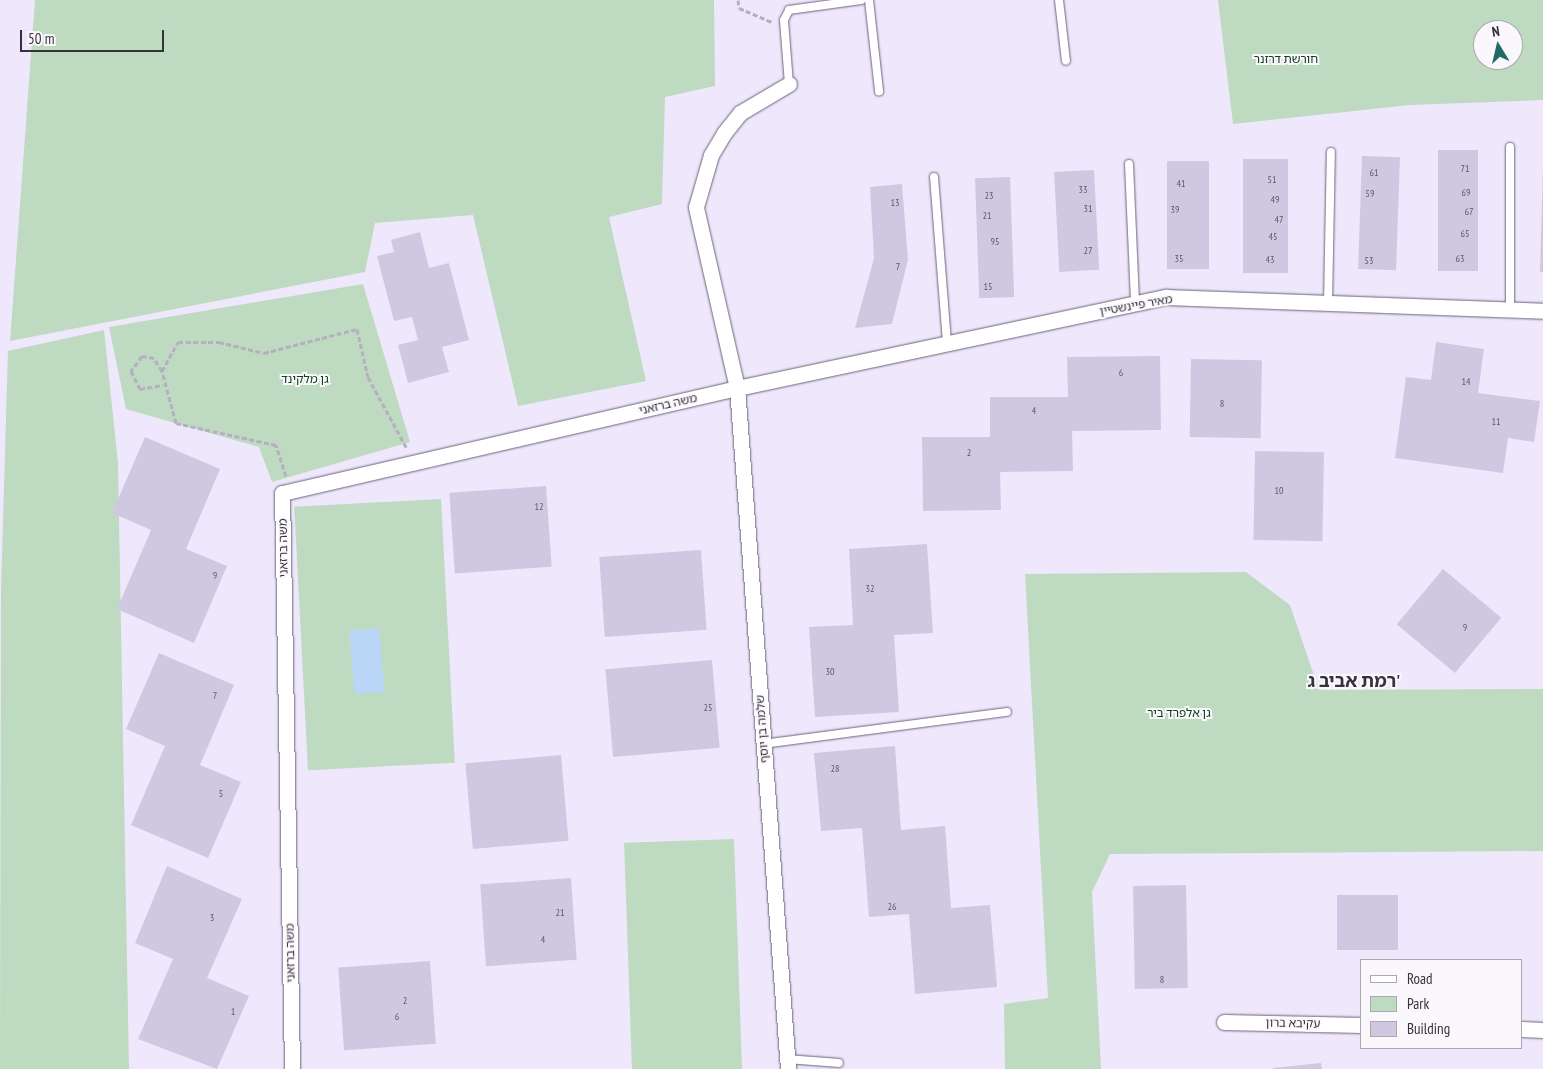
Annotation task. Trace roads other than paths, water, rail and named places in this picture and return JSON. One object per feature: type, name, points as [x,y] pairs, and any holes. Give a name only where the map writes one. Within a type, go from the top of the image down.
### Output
[{"type":"street","name":"שלמה בן יוסף","points":[[787,1064],[737,388],[696,208],[711,155],[724,133],[740,113],[789,84]]},
{"type":"street","name":"מאיר פיינשטיין","points":[[737,388],[1166,297],[1543,311]]},
{"type":"street","name":"משה ברזאני","points":[[292,1069],[282,493],[737,388]]},
{"type":"street","name":"עקיבא ברון","points":[[1224,1022],[1360,1025]]},
{"type":"street","points":[[1523,1029],[1543,1030]]},
{"type":"lane","points":[[789,84],[784,27],[789,10],[861,0]]},
{"type":"lane","points":[[869,0],[879,91]]},
{"type":"lane","points":[[1059,0],[1066,61]]},
{"type":"lane","points":[[1510,147],[1510,310]]},
{"type":"lane","points":[[1328,303],[1330,152]]},
{"type":"lane","points":[[1129,164],[1135,303]]},
{"type":"lane","points":[[934,178],[946,344]]},
{"type":"lane","points":[[763,744],[1007,712]]},
{"type":"lane","points":[[787,1064],[839,1063]]},
{"type":"water","points":[[379,628],[385,692],[355,694],[349,631]]},
{"type":"district","name":"רמת אביב ג'","points":[[1354,681]]},
{"type":"park label","name":"חורשת דרזנר","points":[[1286,59]]},
{"type":"park label","name":"גן מלקינד","points":[[305,379]]},
{"type":"park label","name":"גן אלפרד ביר","points":[[1179,713]]}]
